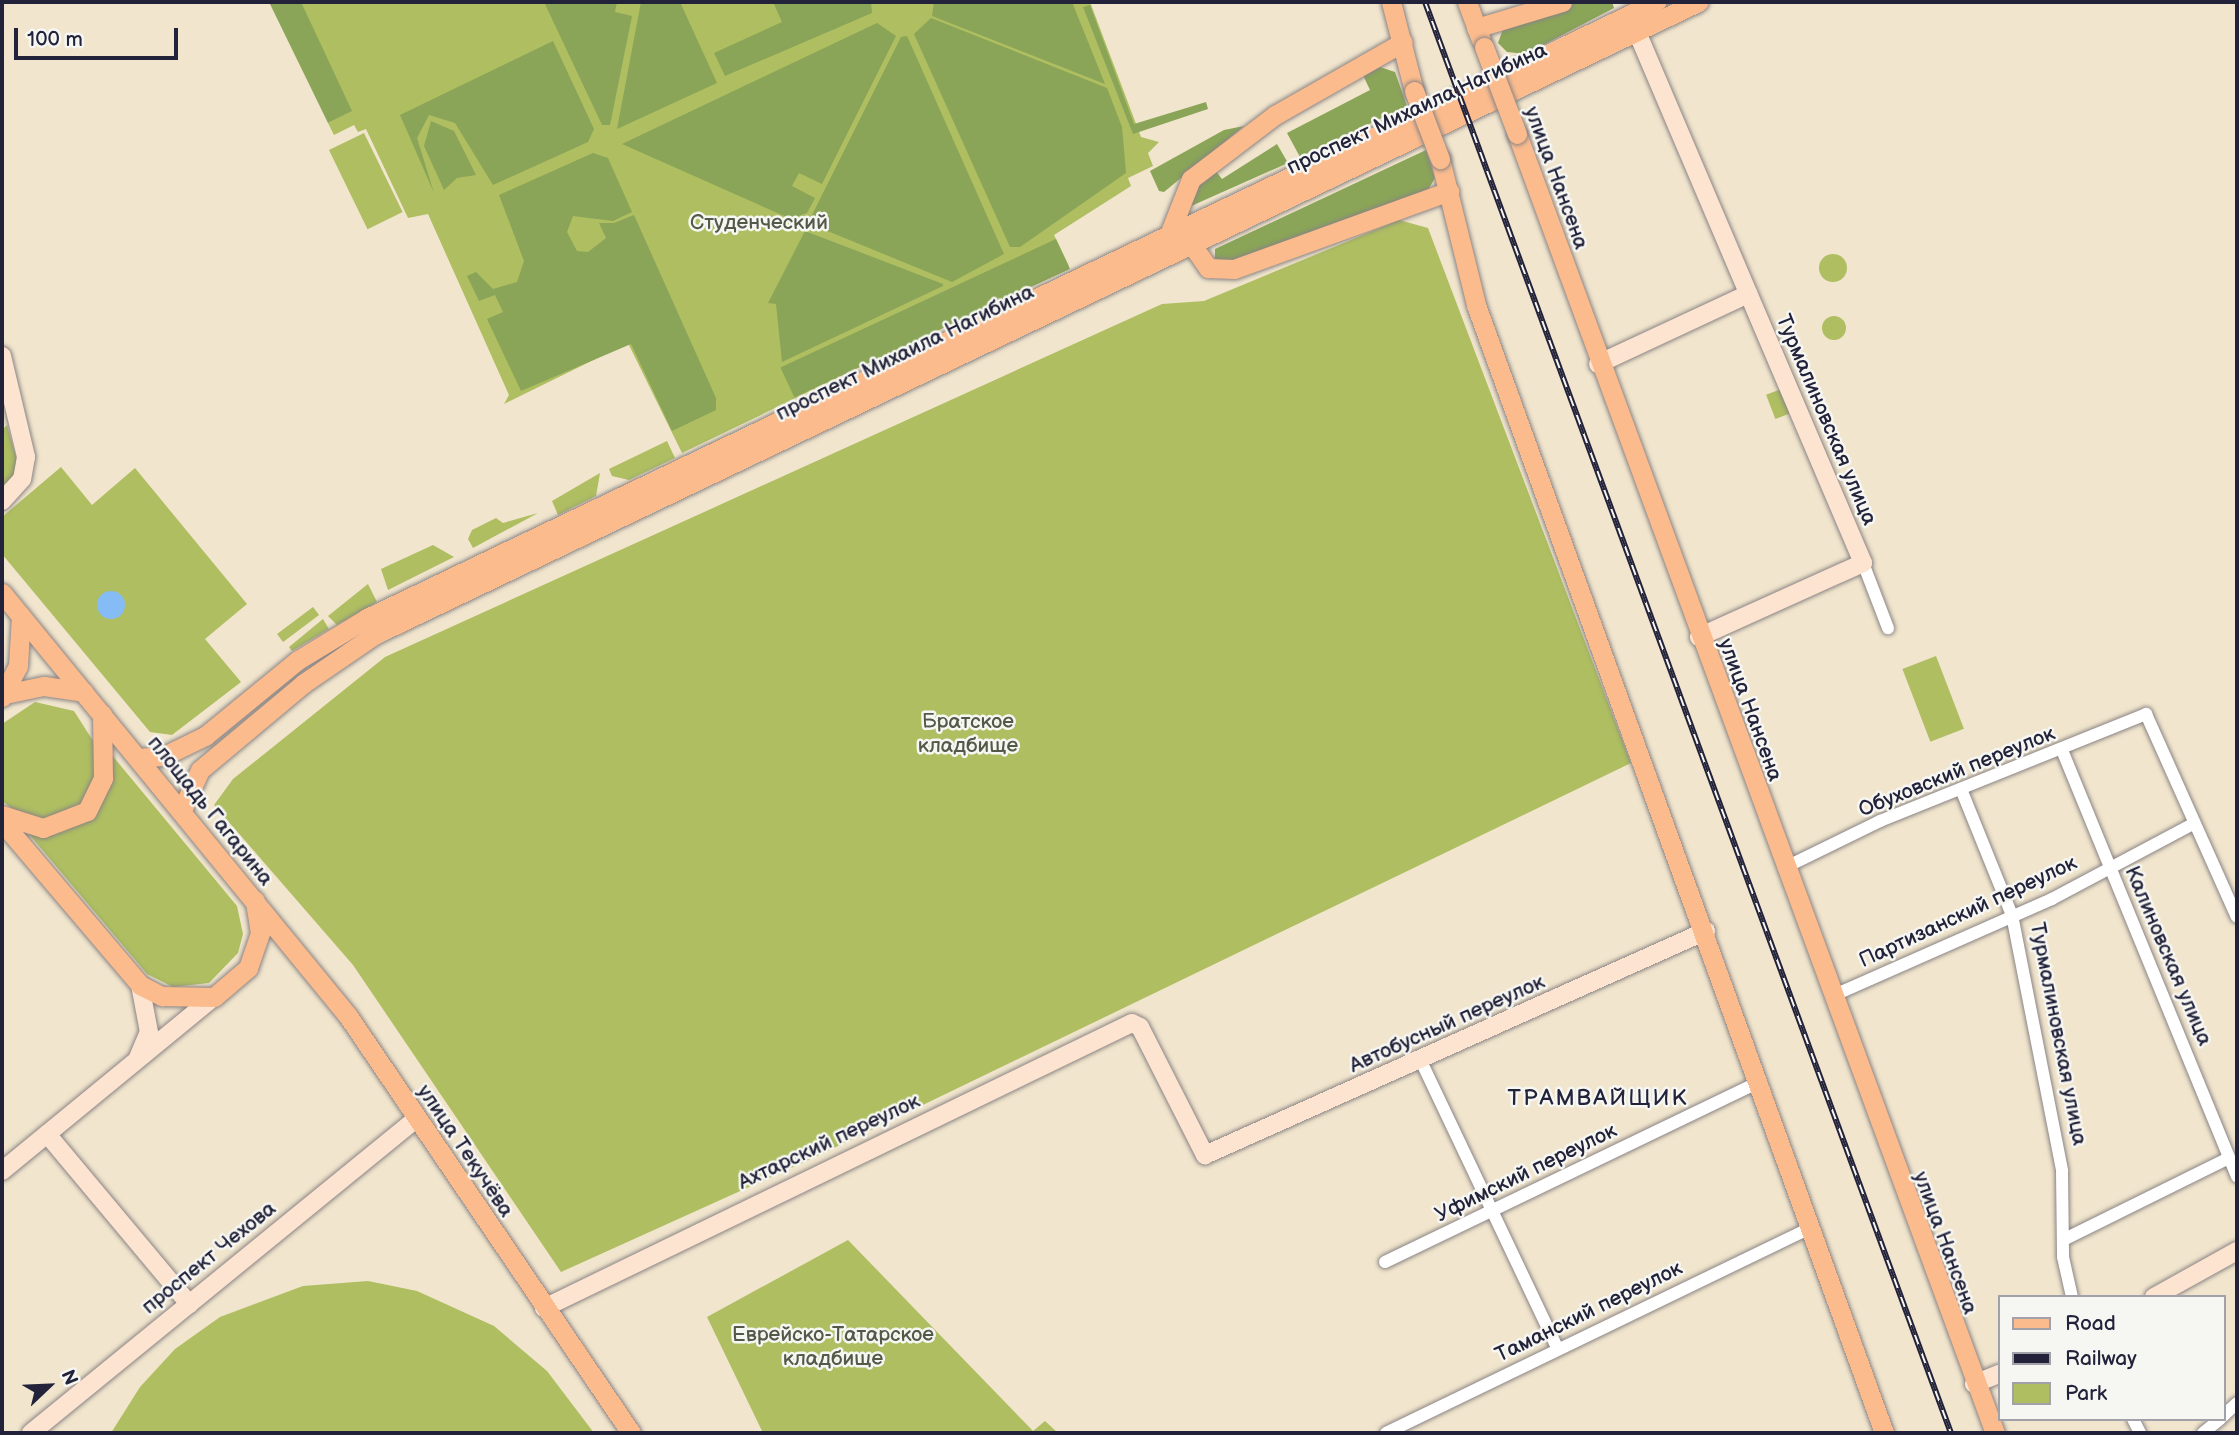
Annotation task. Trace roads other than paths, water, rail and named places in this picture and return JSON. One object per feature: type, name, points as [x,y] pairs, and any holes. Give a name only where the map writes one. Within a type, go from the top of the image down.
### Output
[{"type":"main road","name":"улица Нансена","points":[[1467,2],[1598,364],[1994,1433]]},
{"type":"main road","points":[[1476,28],[1562,2]]},
{"type":"main road","name":"проспект Михаила Нагибина","points":[[182,810],[200,770],[304,683],[374,635],[1190,242],[1656,2]]},
{"type":"main road","name":"проспект Михаила Нагибина","points":[[139,758],[164,756],[205,736],[298,660],[367,618],[1170,232],[1628,16],[1698,2]]},
{"type":"main road","points":[[1391,3],[1404,42],[1412,82],[1450,191],[1476,305],[1706,931],[1884,1433]]},
{"type":"main road","points":[[1371,59],[1388,34],[1391,3]]},
{"type":"main road","points":[[1170,232],[1178,206],[1196,175],[1275,115],[1404,42]]},
{"type":"main road","points":[[1371,59],[1412,82]]},
{"type":"main road","points":[[1190,242],[1208,268],[1234,269],[1450,191]]},
{"type":"main road","points":[[1178,206],[1194,221]]},
{"type":"main road","points":[[2,593],[21,616],[18,666],[3,696]]},
{"type":"main road","name":"площадь Гагарина","points":[[21,616],[255,899],[260,933],[255,958],[214,997]]},
{"type":"main road","points":[[3,696],[44,685],[84,692]]},
{"type":"main road","points":[[2,815],[43,828],[88,811],[103,778],[102,714]]},
{"type":"main road","points":[[2,821],[140,985],[180,1000],[214,997]]},
{"type":"main road","name":"улица Текучёва","points":[[255,899],[348,1016],[631,1433]]},
{"type":"street","name":"Турмалиновская улица","points":[[1628,16],[1863,563],[1888,628]]},
{"type":"street","points":[[1598,364],[1748,294]]},
{"type":"street","points":[[2,356],[24,444],[22,479],[2,500]]},
{"type":"street","points":[[1699,637],[1863,563]]},
{"type":"street","name":"Обуховский переулок","points":[[1784,868],[1961,789],[2146,714],[2193,824]]},
{"type":"street","name":"Калиновская улица","points":[[2062,750],[2109,867],[2169,1000],[2237,1177]]},
{"type":"street","name":"Турмалиновская улица","points":[[1961,789],[2012,915],[2062,1171],[2065,1239],[2072,1295]]},
{"type":"street","points":[[2193,824],[2237,917]]},
{"type":"street","name":"Партизанский переулок","points":[[1832,996],[2012,915],[2193,824]]},
{"type":"street","name":"Автобусный переулок","points":[[1205,1155],[1422,1061],[1706,931]]},
{"type":"street","points":[[134,1067],[149,1032],[140,985]]},
{"type":"street","points":[[2,1171],[134,1067],[214,997]]},
{"type":"street","name":"Ахтарский переулок","points":[[544,1308],[1137,1023],[1205,1155]]},
{"type":"street","points":[[1422,1061],[1495,1209],[1557,1348]]},
{"type":"street","name":"Уфимский переулок","points":[[1385,1262],[1759,1082]]},
{"type":"street","name":"проспект Чехова","points":[[31,1433],[416,1119]]},
{"type":"street","points":[[47,1134],[189,1304]]},
{"type":"street","points":[[2065,1239],[2228,1158]]},
{"type":"street","name":"Таманский переулок","points":[[1385,1433],[1811,1228]]},
{"type":"street","points":[[2158,1295],[2237,1251]]},
{"type":"street","points":[[1974,1384],[1997,1375]]},
{"type":"street","points":[[2203,1433],[2218,1421]]},
{"type":"water","points":[[111,591],[121,595],[125,605],[121,615],[111,619],[101,615],[97,605],[101,595]]},
{"type":"railway","points":[[1425,2],[1951,1433]]},
{"type":"district","name":"ТРАМВАЙЩИК","points":[[1598,1098]]},
{"type":"park label","name":"Студенческий","points":[[759,223]]},
{"type":"park label","name":"Братское кладбище","points":[[968,734]]},
{"type":"park label","name":"Еврейско-Татарское кладбище","points":[[833,1347]]}]
